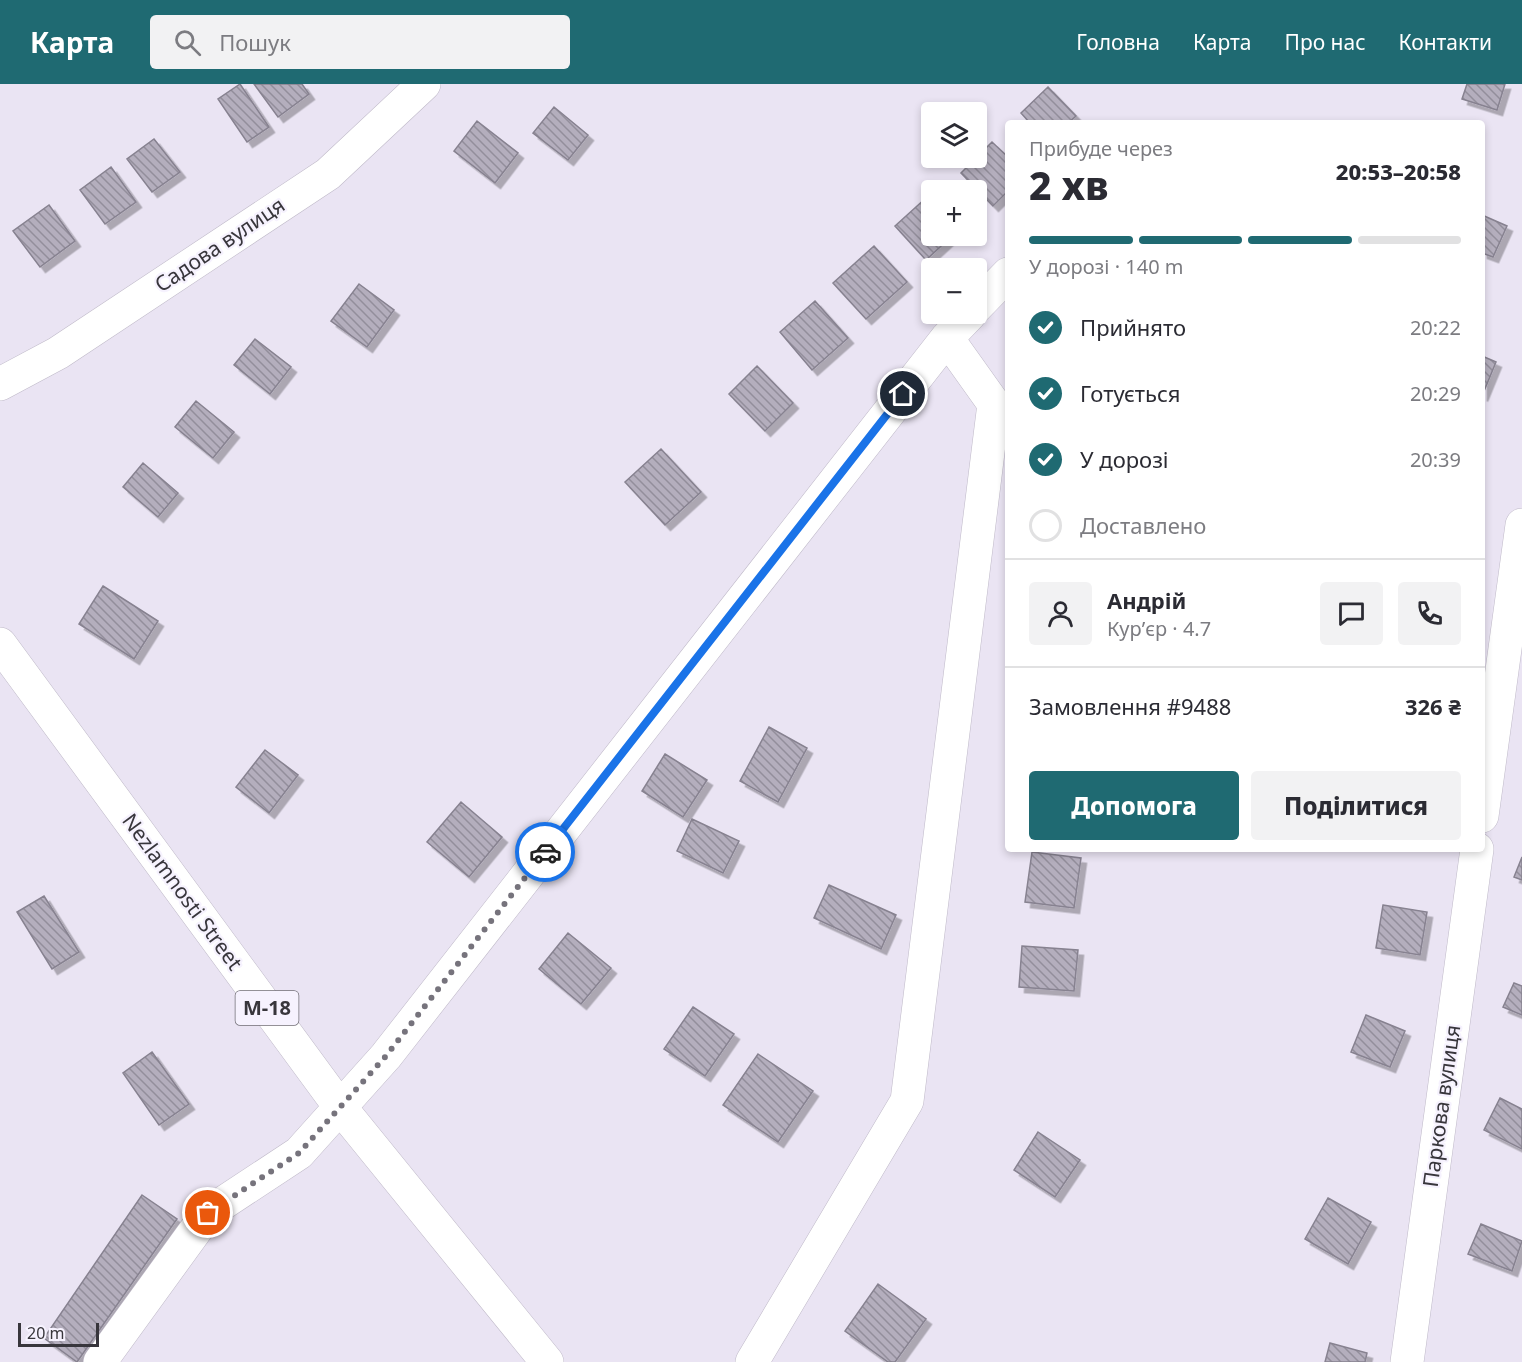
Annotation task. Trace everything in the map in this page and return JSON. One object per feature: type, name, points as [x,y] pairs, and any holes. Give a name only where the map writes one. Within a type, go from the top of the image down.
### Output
[{"type":"main road","name":"Садова вулиця","points":[[0,384],[58,353],[328,174],[424,84]]},
{"type":"main road","points":[[987,296],[1005,277]]},
{"type":"main road","points":[[100,1362],[208,1213],[299,1153],[393,1046],[947,338],[960,324]]},
{"type":"main road","points":[[752,1362],[907,1101],[994,404],[947,338]]},
{"type":"main road","points":[[1485,794],[1522,525]]},
{"type":"main road","name":"Nezlamnosti Street","points":[[0,644],[340,1107],[539,1359]]},
{"type":"main road","name":"Паркова вулиця","points":[[1407,1362],[1478,852]]},
{"type":"building","points":[[240,84],[269,127],[247,142],[218,99]]},
{"type":"building","points":[[254,84],[302,84],[309,94],[278,117]]},
{"type":"building","points":[[1467,84],[1505,84],[1497,110],[1462,99]]},
{"type":"building","points":[[1048,87],[1076,116],[1071,120],[1027,120],[1021,113]]},
{"type":"building","points":[[554,107],[588,135],[568,160],[533,133]]},
{"type":"building","points":[[477,121],[518,153],[495,183],[454,151]]},
{"type":"building","points":[[154,139],[180,172],[152,192],[127,159]]},
{"type":"building","points":[[992,142],[1005,154],[1005,194],[993,206],[987,200],[987,180],[968,180],[961,173],[966,168],[987,168],[987,147]]},
{"type":"building","points":[[111,167],[136,202],[105,224],[80,190]]},
{"type":"building","points":[[921,202],[921,246],[941,246],[928,258],[924,258],[895,226]]},
{"type":"building","points":[[49,205],[75,241],[40,267],[13,231]]},
{"type":"building","points":[[1485,216],[1507,226],[1493,257],[1485,254]]},
{"type":"building","points":[[874,246],[907,282],[866,319],[833,283]]},
{"type":"building","points":[[359,284],[394,310],[367,347],[331,321]]},
{"type":"building","points":[[815,301],[848,338],[812,370],[780,332]]},
{"type":"building","points":[[255,339],[291,367],[270,394],[234,365]]},
{"type":"building","points":[[1485,357],[1496,362],[1485,389]]},
{"type":"building","points":[[757,366],[793,403],[765,431],[729,394]]},
{"type":"building","points":[[196,401],[234,432],[213,458],[175,427]]},
{"type":"building","points":[[661,449],[701,492],[665,525],[625,482]]},
{"type":"building","points":[[143,463],[178,493],[158,517],[123,487]]},
{"type":"building","points":[[103,586],[158,621],[134,659],[79,624]]},
{"type":"building","points":[[769,727],[807,748],[778,802],[740,781]]},
{"type":"building","points":[[265,750],[298,775],[269,813],[236,787]]},
{"type":"building","points":[[665,754],[707,780],[683,817],[642,791]]},
{"type":"building","points":[[461,802],[502,837],[469,877],[427,842]]},
{"type":"building","points":[[692,819],[739,841],[723,873],[677,851]]},
{"type":"building","points":[[1032,852],[1081,858],[1074,908],[1025,902]]},
{"type":"building","points":[[1522,857],[1522,880],[1514,877]]},
{"type":"building","points":[[829,885],[896,915],[881,949],[814,918]]},
{"type":"building","points":[[44,896],[79,952],[52,969],[17,912]]},
{"type":"building","points":[[1383,905],[1427,912],[1420,955],[1376,948]]},
{"type":"building","points":[[568,933],[611,968],[581,1004],[539,969]]},
{"type":"building","points":[[1022,946],[1078,950],[1074,991],[1019,987]]},
{"type":"building","points":[[1514,983],[1522,986],[1522,1015],[1503,1007]]},
{"type":"building","points":[[693,1007],[734,1034],[705,1076],[664,1049]]},
{"type":"building","points":[[1366,1015],[1405,1031],[1390,1067],[1351,1052]]},
{"type":"building","points":[[152,1052],[189,1104],[159,1125],[123,1073]]},
{"type":"building","points":[[758,1054],[813,1091],[778,1142],[723,1105]]},
{"type":"building","points":[[1500,1098],[1522,1109],[1522,1149],[1484,1130]]},
{"type":"building","points":[[1038,1132],[1080,1160],[1055,1197],[1014,1170]]},
{"type":"building","points":[[142,1195],[177,1219],[77,1362],[44,1338]]},
{"type":"building","points":[[1328,1198],[1371,1222],[1348,1264],[1305,1239]]},
{"type":"building","points":[[1481,1224],[1522,1241],[1512,1271],[1468,1254]]},
{"type":"building","points":[[878,1284],[926,1319],[895,1362],[888,1362],[845,1331]]},
{"type":"building","points":[[1330,1343],[1367,1353],[1365,1362],[1325,1362]]},
{"type":"way so far","points":[[208,1213],[299,1153],[386,1056],[545,852]]},
{"type":"route","points":[[545,852],[903,394]]}]
